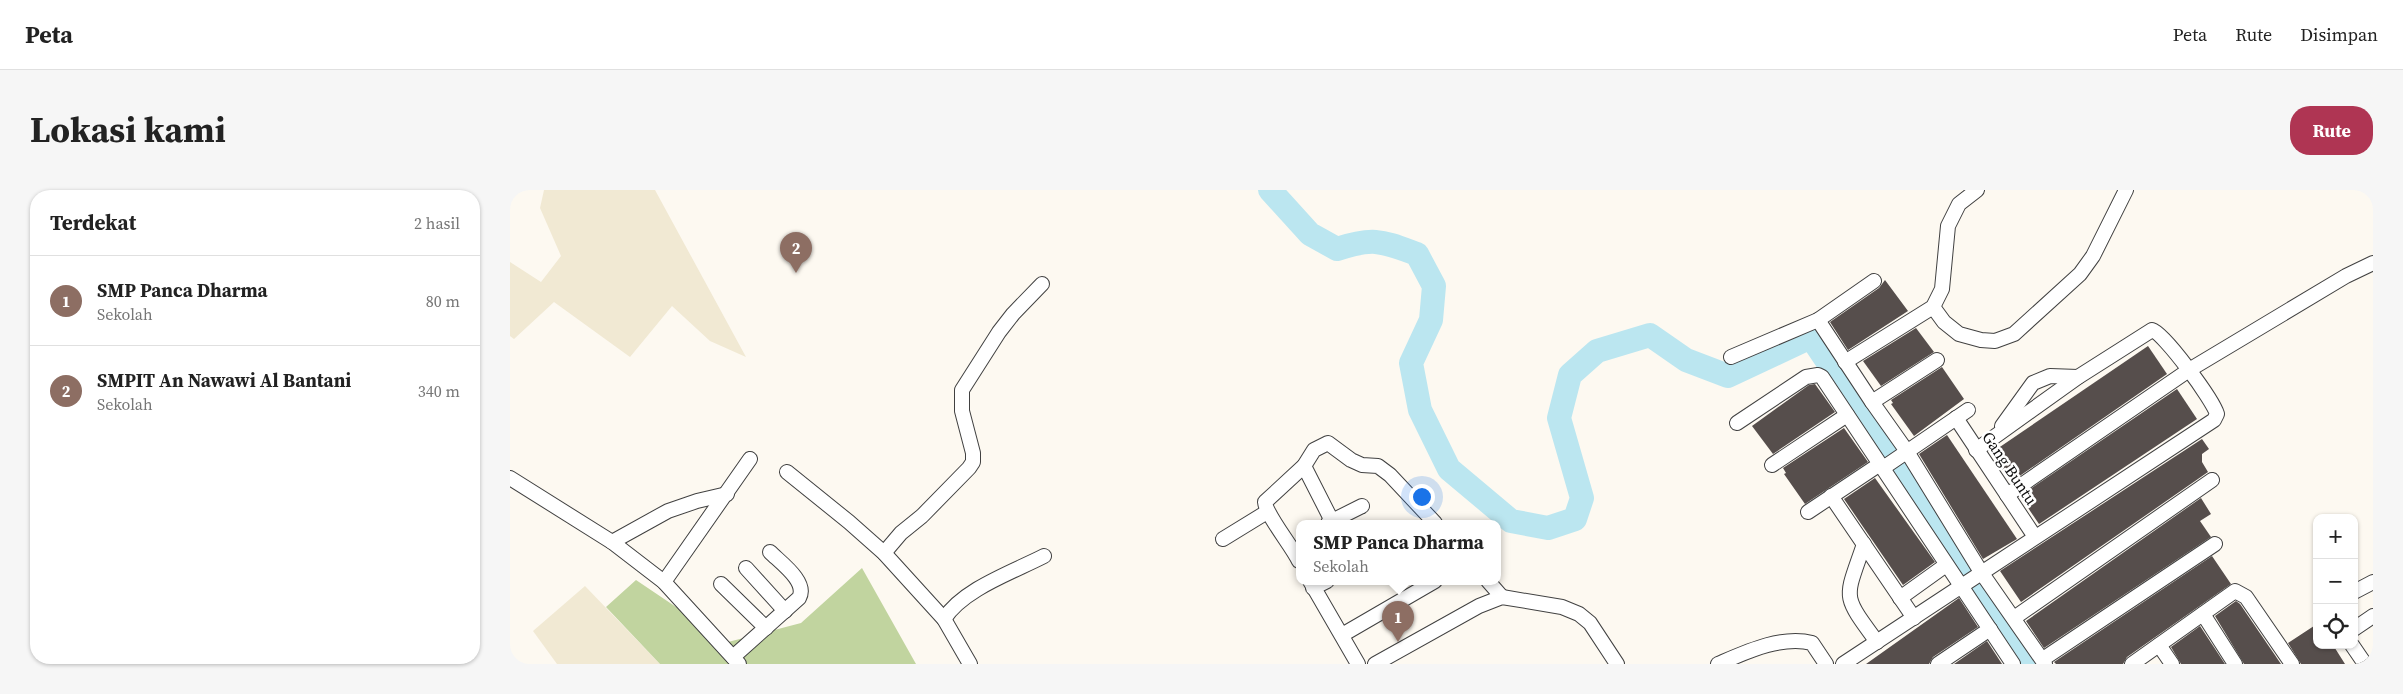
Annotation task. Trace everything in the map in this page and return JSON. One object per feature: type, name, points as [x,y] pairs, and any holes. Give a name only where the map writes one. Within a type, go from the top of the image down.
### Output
[{"type":"street","points":[[1845,362],[1933,307],[1942,289],[1948,226],[1959,204],[1977,190]]},
{"type":"street","points":[[1933,307],[1944,322],[1958,334],[1981,340],[1995,341],[2014,334],[2080,274],[2093,256],[2126,190]]},
{"type":"street","points":[[2007,495],[2190,370],[2346,276],[2373,263]]},
{"type":"street","points":[[1731,357],[1818,320],[1874,281]]},
{"type":"street","points":[[884,553],[900,533],[922,516],[973,462],[973,453],[962,411],[962,390],[999,332],[1013,314],[1042,284]]},
{"type":"street","points":[[1818,320],[1872,402],[1902,453],[1981,572],[2044,662],[2215,544]]},
{"type":"street","points":[[1843,664],[2214,420],[2217,414],[2216,409],[2190,370],[2160,334],[2152,330],[2078,377],[1998,432],[1976,450]]},
{"type":"street","points":[[1872,402],[1937,360]]},
{"type":"street","points":[[1737,423],[1812,375],[1822,377],[2013,664]]},
{"type":"street","points":[[1998,432],[2033,383],[2050,376],[2078,377]]},
{"type":"street","points":[[1808,512],[1968,410]]},
{"type":"street","points":[[1772,465],[1847,415]]},
{"type":"street","name":"Gang Buntu","points":[[1956,418],[2035,537]]},
{"type":"street","points":[[1294,540],[1267,512],[1264,502],[1304,466],[1314,450],[1328,443],[1362,466],[1378,466],[1390,475],[1433,520]]},
{"type":"street","points":[[664,582],[750,459]]},
{"type":"street","points":[[1304,466],[1329,520]]},
{"type":"street","points":[[786,472],[849,522],[884,553],[944,619],[970,664]]},
{"type":"street","points":[[510,478],[612,542],[664,582],[736,661],[766,628],[799,598],[802,587],[770,552]]},
{"type":"street","points":[[2014,618],[2212,480]]},
{"type":"street","points":[[612,542],[668,511],[697,501],[727,494]]},
{"type":"street","points":[[1831,496],[1914,618]]},
{"type":"street","points":[[1334,520],[1362,506]]},
{"type":"street","points":[[1224,539],[1267,512]]},
{"type":"street","points":[[1864,544],[1848,591],[1849,600],[1853,609],[1877,642]]},
{"type":"street","points":[[944,619],[950,610],[962,599],[1044,556]]},
{"type":"street","points":[[1900,598],[1946,564]]},
{"type":"street","points":[[746,568],[785,611]]},
{"type":"street","points":[[2358,590],[2373,582]]},
{"type":"street","points":[[721,584],[766,628]]},
{"type":"street","points":[[1312,585],[1358,664]]},
{"type":"street","points":[[1342,635],[1428,585]]},
{"type":"street","points":[[1492,585],[1502,597]]},
{"type":"street","points":[[2132,664],[2235,591],[2246,597],[2292,664]]},
{"type":"street","points":[[1375,664],[1479,606],[1502,597],[1562,607],[1579,614],[1590,623],[1617,664]]},
{"type":"street","points":[[2203,614],[2235,664]]},
{"type":"street","points":[[2358,626],[2373,616]]},
{"type":"street","points":[[1938,664],[1990,629]]},
{"type":"street","points":[[1718,664],[1783,642],[1795,640],[1812,643],[1826,664]]},
{"type":"street","points":[[2159,645],[2172,664]]},
{"type":"street","points":[[2355,649],[2365,664]]},
{"type":"shaded area","points":[[544,190],[655,190],[746,357],[710,341],[672,306],[630,357],[554,302],[514,339],[510,336],[510,262],[541,282],[561,256],[540,208]]},
{"type":"shaded area","points":[[585,586],[660,664],[557,664],[533,631]]},
{"type":"green space","points":[[862,568],[916,664],[660,664],[606,607],[636,580],[728,642],[801,623]]},
{"type":"building","points":[[1885,280],[1908,311],[1848,350],[1830,322],[1879,288]]},
{"type":"building","points":[[1916,328],[1934,352],[1881,386],[1863,361]]},
{"type":"building","points":[[2148,346],[2167,374],[2011,482],[1991,453]]},
{"type":"building","points":[[1942,367],[1964,399],[1914,436],[1891,404],[1893,403],[1891,400]]},
{"type":"building","points":[[1815,384],[1835,412],[1773,454],[1752,426],[1809,385]]},
{"type":"building","points":[[2177,389],[2197,419],[2039,524],[2020,496]]},
{"type":"building","points":[[1844,428],[1868,462],[1805,504],[1784,474],[1786,473],[1783,468]]},
{"type":"building","points":[[1947,435],[2017,539],[1983,559],[1919,454]]},
{"type":"building","points":[[2202,439],[2209,449],[2202,454],[2202,462],[2208,472],[2021,602],[2000,571]]},
{"type":"building","points":[[1875,478],[1935,562],[1903,585],[1844,499]]},
{"type":"building","points":[[2201,498],[2211,514],[2200,521],[2211,537],[2044,648],[2026,621]]},
{"type":"building","points":[[2212,556],[2231,584],[2127,657],[2123,664],[2056,664],[2054,662]]},
{"type":"building","points":[[1959,598],[1978,627],[1933,657],[1929,664],[1866,664]]},
{"type":"building","points":[[2236,601],[2240,604],[2281,664],[2244,664],[2215,616]]},
{"type":"building","points":[[2200,626],[2225,664],[2181,664],[2171,647]]},
{"type":"building","points":[[2313,627],[2313,649],[2336,649],[2345,664],[2301,664],[2288,643]]},
{"type":"building","points":[[1987,641],[2002,664],[1954,664]]},
{"type":"waterway","points":[[1270,190],[1310,234],[1337,249],[1360,243],[1377,242],[1417,254],[1434,286],[1431,320],[1411,363],[1420,410],[1449,469],[1511,521],[1548,528],[1575,519],[1582,498],[1559,418],[1570,375],[1597,351],[1650,335],[1686,360],[1728,376],[1811,337],[2030,664]]},
{"type":"place","name":"SMPIT An Nawawi Al Bantani","points":[[796,273]]},
{"type":"place","name":"SMP Panca Dharma","points":[[1398,642]]}]
